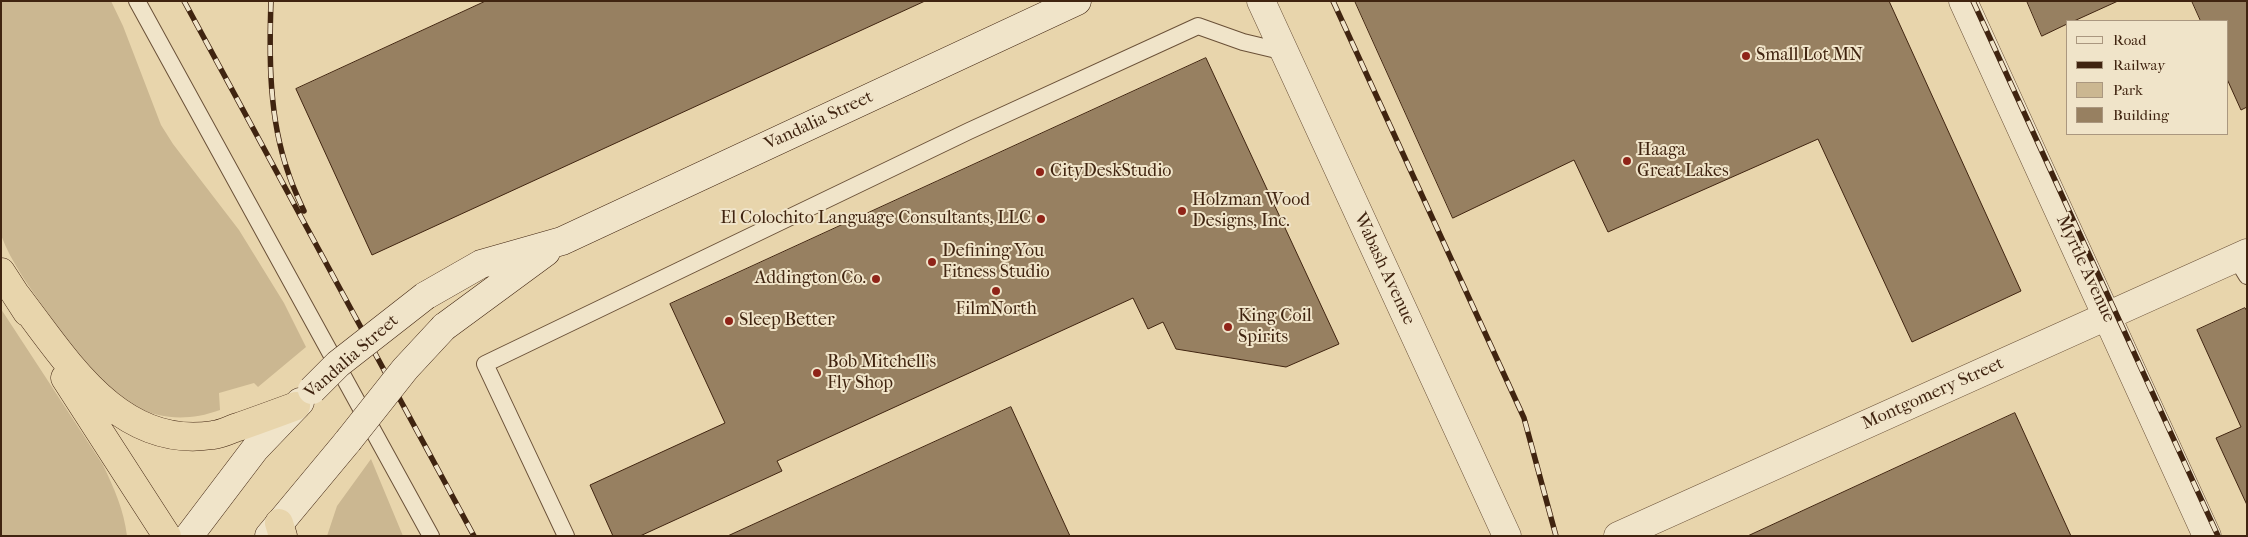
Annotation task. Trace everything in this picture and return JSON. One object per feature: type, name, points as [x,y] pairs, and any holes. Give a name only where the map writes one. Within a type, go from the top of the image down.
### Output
[{"type":"highway","points":[[1,272],[80,379],[110,406],[134,422],[162,433],[191,436],[214,435],[304,398]]},
{"type":"highway","points":[[18,296],[64,376],[168,536]]},
{"type":"street","name":"Vandalia Street","points":[[190,536],[255,450],[304,398],[336,366],[425,296],[481,264],[562,241],[1077,1]]},
{"type":"street","name":"Wabash Avenue","points":[[1261,1],[1507,536]]},
{"type":"street","name":"Myrtle Avenue","points":[[1963,1],[2207,536]]},
{"type":"street","name":"Vandalia Street","points":[[277,531],[405,369],[444,328],[562,241]]},
{"type":"street","name":"Montgomery Street","points":[[1618,536],[2107,316],[2243,262]]},
{"type":"lane","points":[[137,1],[431,536]]},
{"type":"lane","points":[[566,536],[485,364],[970,130],[1198,26],[1243,42],[1285,52]]},
{"type":"green space","points":[[1,1],[111,1],[123,26],[161,125],[173,144],[239,230],[284,303],[306,347],[258,387],[254,383],[219,393],[220,410],[190,417],[164,416],[140,409],[118,396],[80,358],[28,285],[10,256],[1,235]]},
{"type":"green space","points":[[1,309],[103,465],[121,508],[127,536],[1,536]]},
{"type":"green space","points":[[371,459],[403,536],[327,536],[337,506]]},
{"type":"building","points":[[486,1],[925,1],[372,255],[296,89]]},
{"type":"building","points":[[1355,1],[1889,1],[2021,291],[1912,342],[1818,139],[1608,232],[1574,160],[1453,218]]},
{"type":"building","points":[[2027,1],[2118,1],[2076,20],[2066,20],[2066,24],[2042,36]]},
{"type":"building","points":[[2192,1],[2247,1],[2247,107],[2241,110],[2228,81],[2228,20],[2201,20]]},
{"type":"building","points":[[1206,58],[1339,344],[1286,367],[1176,349],[1163,322],[1148,329],[1133,298],[777,461],[782,471],[640,536],[613,536],[590,485],[725,423],[670,304]]},
{"type":"building","points":[[2245,308],[2247,311],[2247,505],[2216,438],[2241,427],[2197,330]]},
{"type":"building","points":[[1011,407],[1070,536],[728,536]]},
{"type":"building","points":[[2015,413],[2071,536],[1748,536]]},
{"type":"railway","points":[[184,1],[474,536]]},
{"type":"railway","points":[[271,1],[270,66],[277,131],[295,192],[304,211]]},
{"type":"railway","points":[[1333,1],[1524,418],[1556,536]]},
{"type":"railway","points":[[1973,1],[2218,536]]},
{"type":"place","name":"Small Lot MN","points":[[1746,56]]},
{"type":"place","name":"Haaga Great Lakes","points":[[1627,161]]},
{"type":"place","name":"CityDeskStudio","points":[[1040,172]]},
{"type":"place","name":"Holzman Wood Designs, Inc.","points":[[1182,211]]},
{"type":"place","name":"El Colochito Language Consultants, LLC","points":[[1041,219]]},
{"type":"place","name":"Defining You Fitness Studio","points":[[932,262]]},
{"type":"place","name":"Addington Co.","points":[[876,279]]},
{"type":"place","name":"FilmNorth","points":[[996,291]]},
{"type":"place","name":"Sleep Better","points":[[729,321]]},
{"type":"place","name":"King Coil Spirits","points":[[1228,327]]},
{"type":"place","name":"Bob Mitchell's Fly Shop","points":[[817,373]]}]
